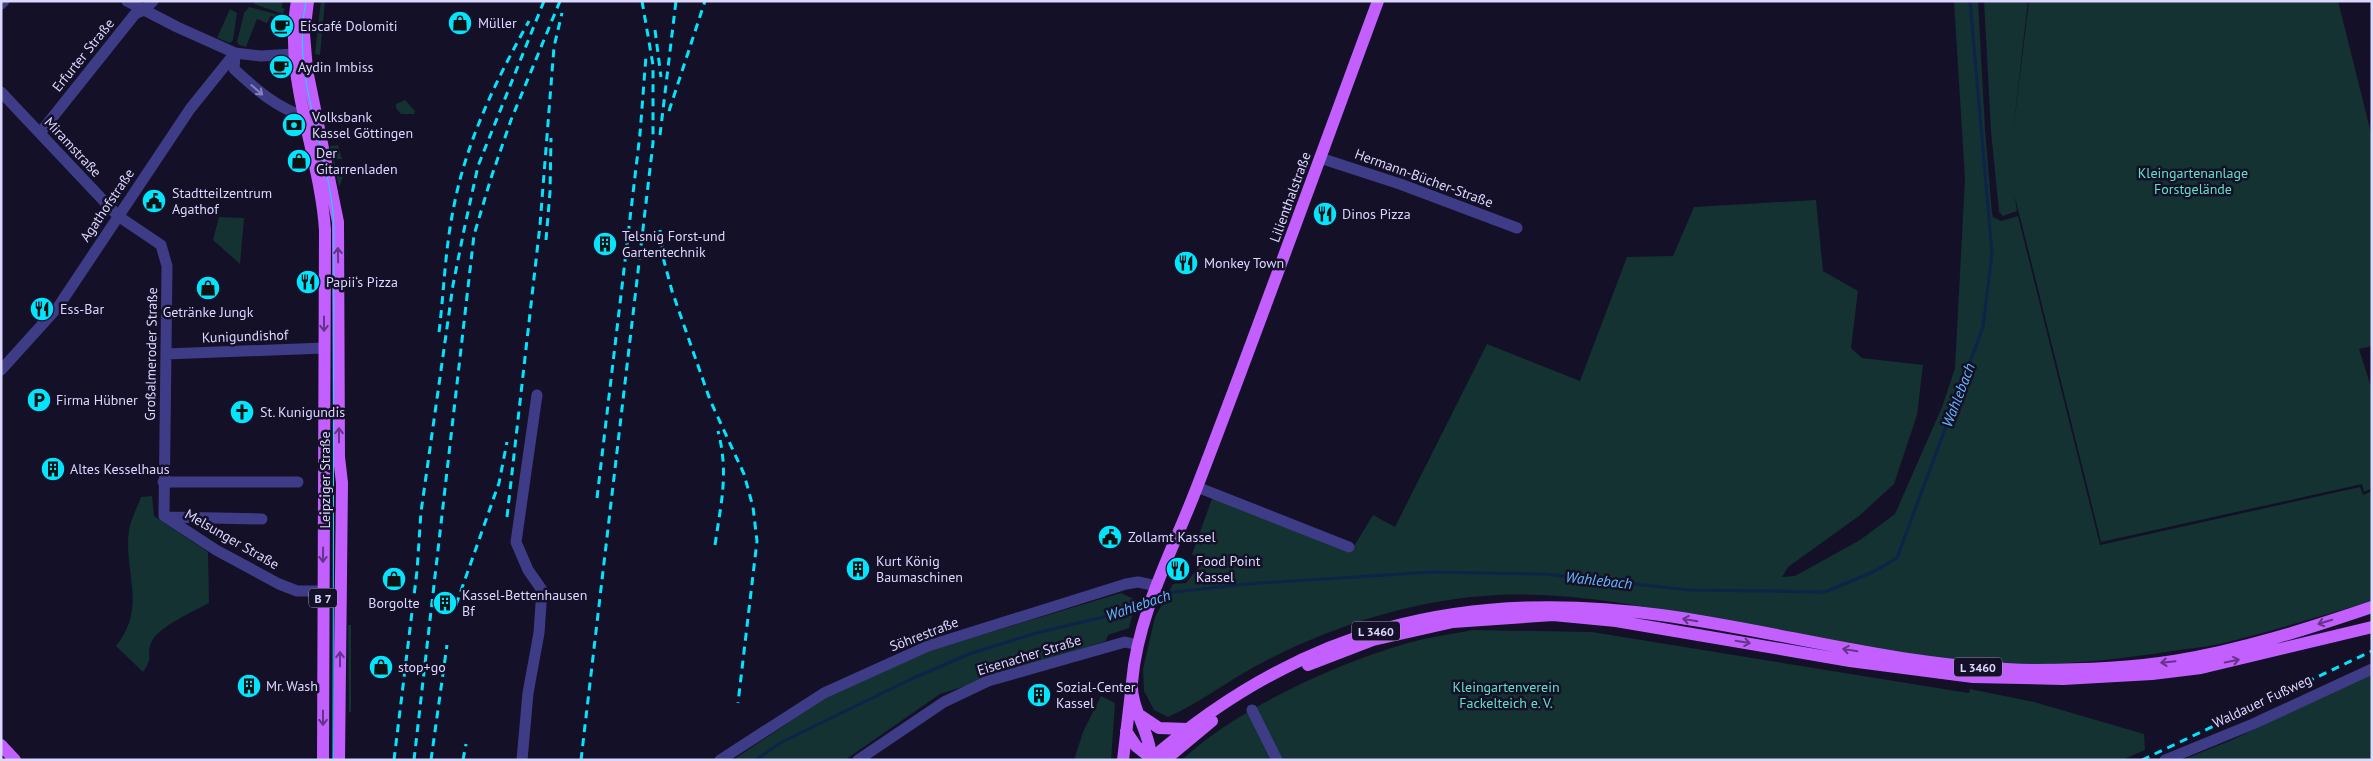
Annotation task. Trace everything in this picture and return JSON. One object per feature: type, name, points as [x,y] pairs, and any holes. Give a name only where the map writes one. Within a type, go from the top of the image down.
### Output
[{"type":"main road","name":"Leipziger Straße","points":[[296,1],[305,116],[324,214],[323,760]]},
{"type":"main road","name":"Leipziger Straße","points":[[308,1],[300,54],[310,87],[338,226],[339,457],[342,483],[339,760]]},
{"type":"main road","name":"Lilienthalstraße","points":[[1150,759],[1149,739],[1140,716],[1132,684],[1138,644],[1154,594],[1197,487],[1378,1]]},
{"type":"main road","name":"L 3460","points":[[1150,759],[1186,729],[1270,675],[1338,643],[1381,629],[1428,618],[1469,612],[1547,606],[1660,615],[1890,657],[1966,666],[2033,670],[2173,661],[2245,646],[2372,607]]},
{"type":"main road","name":"L 3460","points":[[1165,760],[1212,721],[1254,693],[1289,674],[1373,640],[1453,622],[1553,615],[1616,621],[1850,662],[1982,677],[2063,679],[2152,674],[2201,668],[2372,627]]},
{"type":"main road","points":[[1123,760],[1132,684]]},
{"type":"main road","points":[[1140,716],[1159,728],[1186,729]]},
{"type":"main road","points":[[1126,731],[1136,746],[1150,759],[1212,721]]},
{"type":"main road","points":[[1,745],[15,760]]},
{"type":"street","points":[[127,1],[148,7],[235,53],[261,56],[300,54]]},
{"type":"street","name":"Erfurter Straße","points":[[40,133],[136,14],[148,7]]},
{"type":"street","points":[[235,53],[234,69],[261,94],[276,105],[305,116]]},
{"type":"street","name":"Agathofstraße","points":[[1,370],[58,307],[190,109],[235,53]]},
{"type":"street","name":"Miramstraße","points":[[3,98],[40,133],[118,216]]},
{"type":"street","name":"Hermann-Bücher-Straße","points":[[1320,158],[1400,184],[1517,228]]},
{"type":"street","name":"Großalmeroder Straße","points":[[118,216],[161,245],[167,266],[164,516]]},
{"type":"street","name":"Kunigundishof","points":[[166,354],[324,348]]},
{"type":"street","points":[[522,760],[528,693],[538,633],[542,590],[528,570],[516,542],[537,395]]},
{"type":"street","points":[[164,482],[298,482]]},
{"type":"street","points":[[1197,487],[1349,547]]},
{"type":"street","name":"Melsunger Straße","points":[[164,516],[216,550],[279,584],[296,591],[323,591]]},
{"type":"street","name":"Melsunger Straße","points":[[164,516],[262,519]]},
{"type":"street","name":"Söhrestraße","points":[[720,760],[824,693],[928,646],[1126,584],[1138,582],[1154,594]]},
{"type":"street","name":"Eisenacher Straße","points":[[858,760],[944,702],[988,681],[1126,642],[1138,644]]},
{"type":"street","name":"Waldauer Fußweg","points":[[2165,760],[2253,724],[2372,668]]},
{"type":"street","points":[[1252,710],[1277,760]]},
{"type":"green space","points":[[254,1],[283,1],[282,8],[285,9],[283,14],[254,4]]},
{"type":"green space","points":[[321,1],[325,1],[320,55],[315,54]]},
{"type":"green space","points":[[1954,1],[1978,1],[1992,213],[1993,217],[2001,221],[2018,216],[2100,545],[2360,487],[2363,495],[2372,491],[2372,601],[2214,645],[2093,661],[2014,664],[1961,661],[1896,653],[1677,612],[1601,600],[1550,595],[1498,595],[1434,602],[1403,609],[1341,628],[1311,639],[1254,667],[1190,706],[1168,717],[1154,710],[1144,691],[1143,669],[1155,617],[1173,584],[1186,583],[1202,563],[1192,554],[1213,496],[1353,548],[1373,515],[1395,527],[1487,344],[1580,381],[1627,257],[1673,256],[1694,207],[1816,200],[1823,271],[1858,291],[1851,348],[1862,358],[1923,365],[1917,415],[1894,484],[1859,516],[1788,567],[1782,577],[1795,576],[1860,540],[1895,514],[1942,407],[1955,368],[1965,179]]},
{"type":"green space","name":"Kleingartenanlage Forstgelände","points":[[1984,1],[2028,1],[2012,141],[2029,1],[2338,1],[2372,137],[2372,346],[2359,349],[2372,390],[2372,488],[2364,492],[2362,484],[2101,542],[2015,197],[2017,211],[2003,216],[1999,212],[1991,131]]},
{"type":"green space","points":[[249,7],[283,16],[282,20],[271,16],[267,23],[257,19],[246,47],[239,45],[237,42],[244,13]]},
{"type":"green space","points":[[230,9],[237,13],[233,40],[230,43],[217,38]]},
{"type":"green space","points":[[405,100],[415,111],[414,114],[401,114],[396,108],[396,104]]},
{"type":"green space","points":[[338,145],[342,159],[334,159],[337,175],[343,177],[339,187],[330,146]]},
{"type":"green space","points":[[219,217],[244,218],[240,264],[213,240]]},
{"type":"green space","points":[[152,496],[154,516],[208,552],[209,603],[176,620],[154,637],[150,647],[149,660],[143,672],[116,646],[131,617],[133,603],[128,545],[129,530],[141,497]]},
{"type":"green space","points":[[1121,593],[1136,600],[1129,628],[1108,635],[1106,641],[940,694],[845,760],[733,760],[825,698],[928,651]]},
{"type":"green space","points":[[348,625],[351,625],[351,712],[349,712]]},
{"type":"green space","name":"Kleingartenverein Fackelteich e. V.","points":[[1472,630],[1592,632],[1969,693],[1970,689],[2034,702],[2144,734],[2145,750],[2122,760],[1182,760],[1204,741],[1231,722],[1292,688],[1325,673],[1388,649],[1423,639]]},
{"type":"green space","points":[[2372,673],[2372,760],[2182,760],[2232,740]]},
{"type":"green space","points":[[1101,696],[1115,703],[1111,760],[1074,760],[1083,732]]},
{"type":"waterway","name":"Wahlebach","points":[[1157,597],[1165,593],[1247,584],[1431,572],[1545,574],[1689,590],[1825,592],[1875,571],[1897,558],[1983,327],[1992,253],[1970,1]]},
{"type":"waterway","name":"Wahlebach","points":[[756,760],[780,743],[909,680],[969,654],[1036,633],[1129,611],[1147,602]]},
{"type":"tram line","points":[[306,1],[302,29],[303,58],[312,113],[326,169],[334,225],[333,760]]},
{"type":"railway","points":[[394,760],[417,571],[421,512],[453,285],[478,166],[544,1]]},
{"type":"railway","points":[[414,760],[474,235],[511,120],[560,1]]},
{"type":"railway","points":[[581,760],[653,143],[653,65],[642,1]]},
{"type":"railway","points":[[660,135],[676,1]]},
{"type":"railway","points":[[669,111],[705,1]]},
{"type":"railway","points":[[507,517],[540,225],[554,47],[562,13]]},
{"type":"railway","points":[[439,332],[450,226],[465,161],[483,113],[529,21]]},
{"type":"railway","points":[[655,30],[661,77]]},
{"type":"railway","points":[[597,498],[640,134],[646,56]]},
{"type":"railway","points":[[546,240],[550,192],[551,138]]},
{"type":"railway","points":[[660,230],[664,261],[672,291],[710,400],[744,474],[753,507],[757,541],[738,703]]},
{"type":"railway","points":[[715,545],[723,488],[723,461],[718,431]]},
{"type":"railway","points":[[456,605],[499,483],[507,442]]},
{"type":"railway","points":[[431,760],[447,645]]},
{"type":"railway","points":[[2142,760],[2372,651]]},
{"type":"railway","points":[[463,760],[466,744]]},
{"type":"place","name":"Müller","points":[[460,23]]},
{"type":"place","name":"Eiscafé Dolomiti","points":[[282,26]]},
{"type":"place","name":"Aydin Imbiss","points":[[281,67]]},
{"type":"place","name":"Volksbank Kassel Göttingen","points":[[294,125]]},
{"type":"place","name":"Der Gitarrenladen","points":[[299,161]]},
{"type":"place","name":"Stadtteilzentrum Agathof","points":[[154,201]]},
{"type":"place","name":"Dinos Pizza","points":[[1325,214]]},
{"type":"place","name":"Telsnig Forst-und Gartentechnik","points":[[605,244]]},
{"type":"place","name":"Monkey Town","points":[[1186,263]]},
{"type":"place","name":"Papii‘s Pizza","points":[[308,282]]},
{"type":"place","name":"Getränke Jungk","points":[[208,288]]},
{"type":"place","name":"Ess-Bar","points":[[42,309]]},
{"type":"place","name":"Firma Hübner","points":[[39,400]]},
{"type":"place","name":"St. Kunigundis","points":[[242,412]]},
{"type":"place","name":"Altes Kesselhaus","points":[[53,469]]},
{"type":"place","name":"Zollamt Kassel","points":[[1110,537]]},
{"type":"place","name":"Kurt König Baumaschinen","points":[[858,569]]},
{"type":"place","name":"Food Point Kassel","points":[[1178,569]]},
{"type":"place","name":"Borgolte","points":[[394,579]]},
{"type":"place","name":"Kassel-Bettenhausen Bf","points":[[445,603]]},
{"type":"place","name":"stop+go","points":[[381,667]]},
{"type":"place","name":"Mr. Wash","points":[[249,686]]},
{"type":"place","name":"Sozial-Center Kassel","points":[[1039,695]]}]
